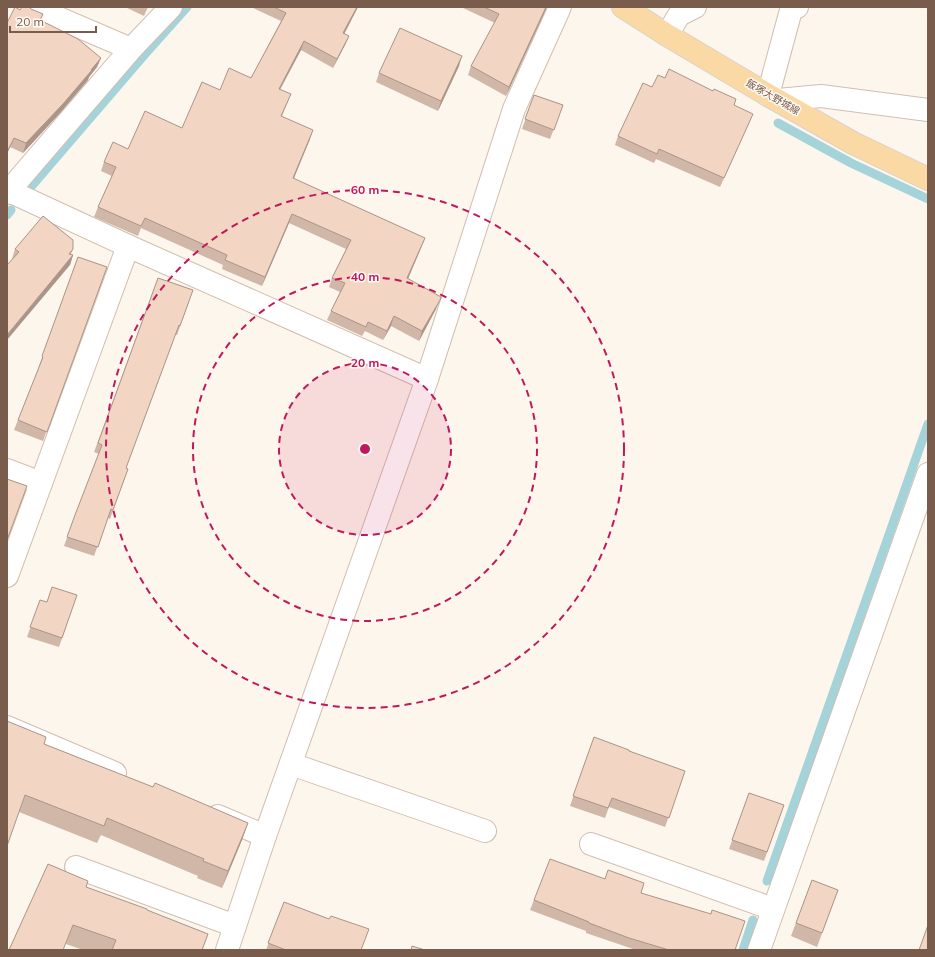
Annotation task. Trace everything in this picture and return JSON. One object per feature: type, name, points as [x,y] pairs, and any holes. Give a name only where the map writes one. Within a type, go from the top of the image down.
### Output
[{"type":"main road","name":"飯塚大野城線","points":[[623,7],[666,35],[773,97],[853,142],[928,179]]},
{"type":"street","points":[[33,7],[131,49]]},
{"type":"street","points":[[171,7],[131,49],[8,192],[427,379]]},
{"type":"street","points":[[227,950],[265,836],[427,379],[514,109],[560,7]]},
{"type":"street","points":[[666,35],[679,15],[695,7]]},
{"type":"street","points":[[789,8],[773,97],[821,96],[928,110]]},
{"type":"street","points":[[7,576],[128,246]]},
{"type":"street","points":[[7,470],[41,483]]},
{"type":"street","points":[[758,950],[928,474]]},
{"type":"street","points":[[7,727],[136,782]]},
{"type":"street","points":[[291,764],[485,831]]},
{"type":"street","points":[[201,809],[265,836]]},
{"type":"street","points":[[591,844],[773,909]]},
{"type":"street","points":[[76,867],[235,926]]},
{"type":"building","points":[[15,7],[20,10],[22,7],[29,7],[43,14],[40,20],[78,39],[101,58],[63,104],[26,143],[14,138],[7,152],[7,23]]},
{"type":"building","points":[[274,7],[357,7],[343,33],[349,36],[337,59],[304,41],[279,89],[291,94],[281,116],[313,130],[293,178],[425,238],[407,278],[441,297],[422,331],[394,316],[387,331],[368,322],[366,327],[331,311],[345,283],[332,278],[351,240],[292,214],[265,277],[225,260],[227,255],[145,218],[141,226],[98,207],[116,167],[104,162],[113,142],[128,149],[145,111],[182,128],[202,82],[220,90],[229,68],[251,78],[286,13]]},
{"type":"building","points":[[484,7],[546,7],[509,87],[471,66],[499,14]]},
{"type":"building","points":[[400,28],[462,56],[441,101],[379,73]]},
{"type":"building","points":[[669,69],[713,91],[714,89],[736,99],[734,105],[753,114],[724,178],[659,149],[657,154],[618,136],[643,83],[652,87],[658,75],[665,78]]},
{"type":"building","points":[[534,95],[563,105],[554,130],[525,119]]},
{"type":"building","points":[[43,216],[73,240],[73,249],[69,254],[73,255],[7,335],[7,265],[19,252],[15,249]]},
{"type":"building","points":[[78,257],[107,267],[47,432],[18,420],[43,357],[42,356]]},
{"type":"building","points":[[158,278],[193,290],[126,468],[128,469],[113,510],[111,509],[98,547],[67,537],[102,445],[98,443]]},
{"type":"building","points":[[7,479],[27,486],[7,540]]},
{"type":"building","points":[[52,587],[77,595],[62,638],[30,627],[40,600],[47,602]]},
{"type":"building","points":[[7,721],[46,737],[44,744],[153,787],[155,783],[248,823],[228,871],[203,861],[204,859],[107,818],[104,826],[25,795],[7,846]]},
{"type":"building","points":[[594,737],[685,771],[669,818],[612,798],[608,808],[573,796]]},
{"type":"building","points":[[749,793],[784,805],[767,852],[732,840]]},
{"type":"building","points":[[550,859],[605,879],[608,870],[644,883],[641,893],[711,914],[712,910],[745,921],[735,950],[669,950],[629,938],[534,900]]},
{"type":"building","points":[[48,864],[88,881],[86,887],[147,909],[208,934],[202,950],[112,950],[116,940],[73,925],[63,950],[9,950]]},
{"type":"building","points":[[812,880],[838,890],[822,933],[796,923]]},
{"type":"building","points":[[284,902],[329,919],[331,916],[369,929],[361,950],[286,950],[268,943]]},
{"type":"building","points":[[928,925],[928,950],[919,950]]},
{"type":"building","points":[[412,946],[425,950],[411,950]]},
{"type":"waterway","points":[[29,189],[187,7]]},
{"type":"waterway","points":[[778,123],[851,163],[928,199]]},
{"type":"waterway","points":[[7,215],[11,210]]},
{"type":"waterway","points":[[767,881],[928,424]]},
{"type":"waterway","points":[[743,950],[753,920]]}]
